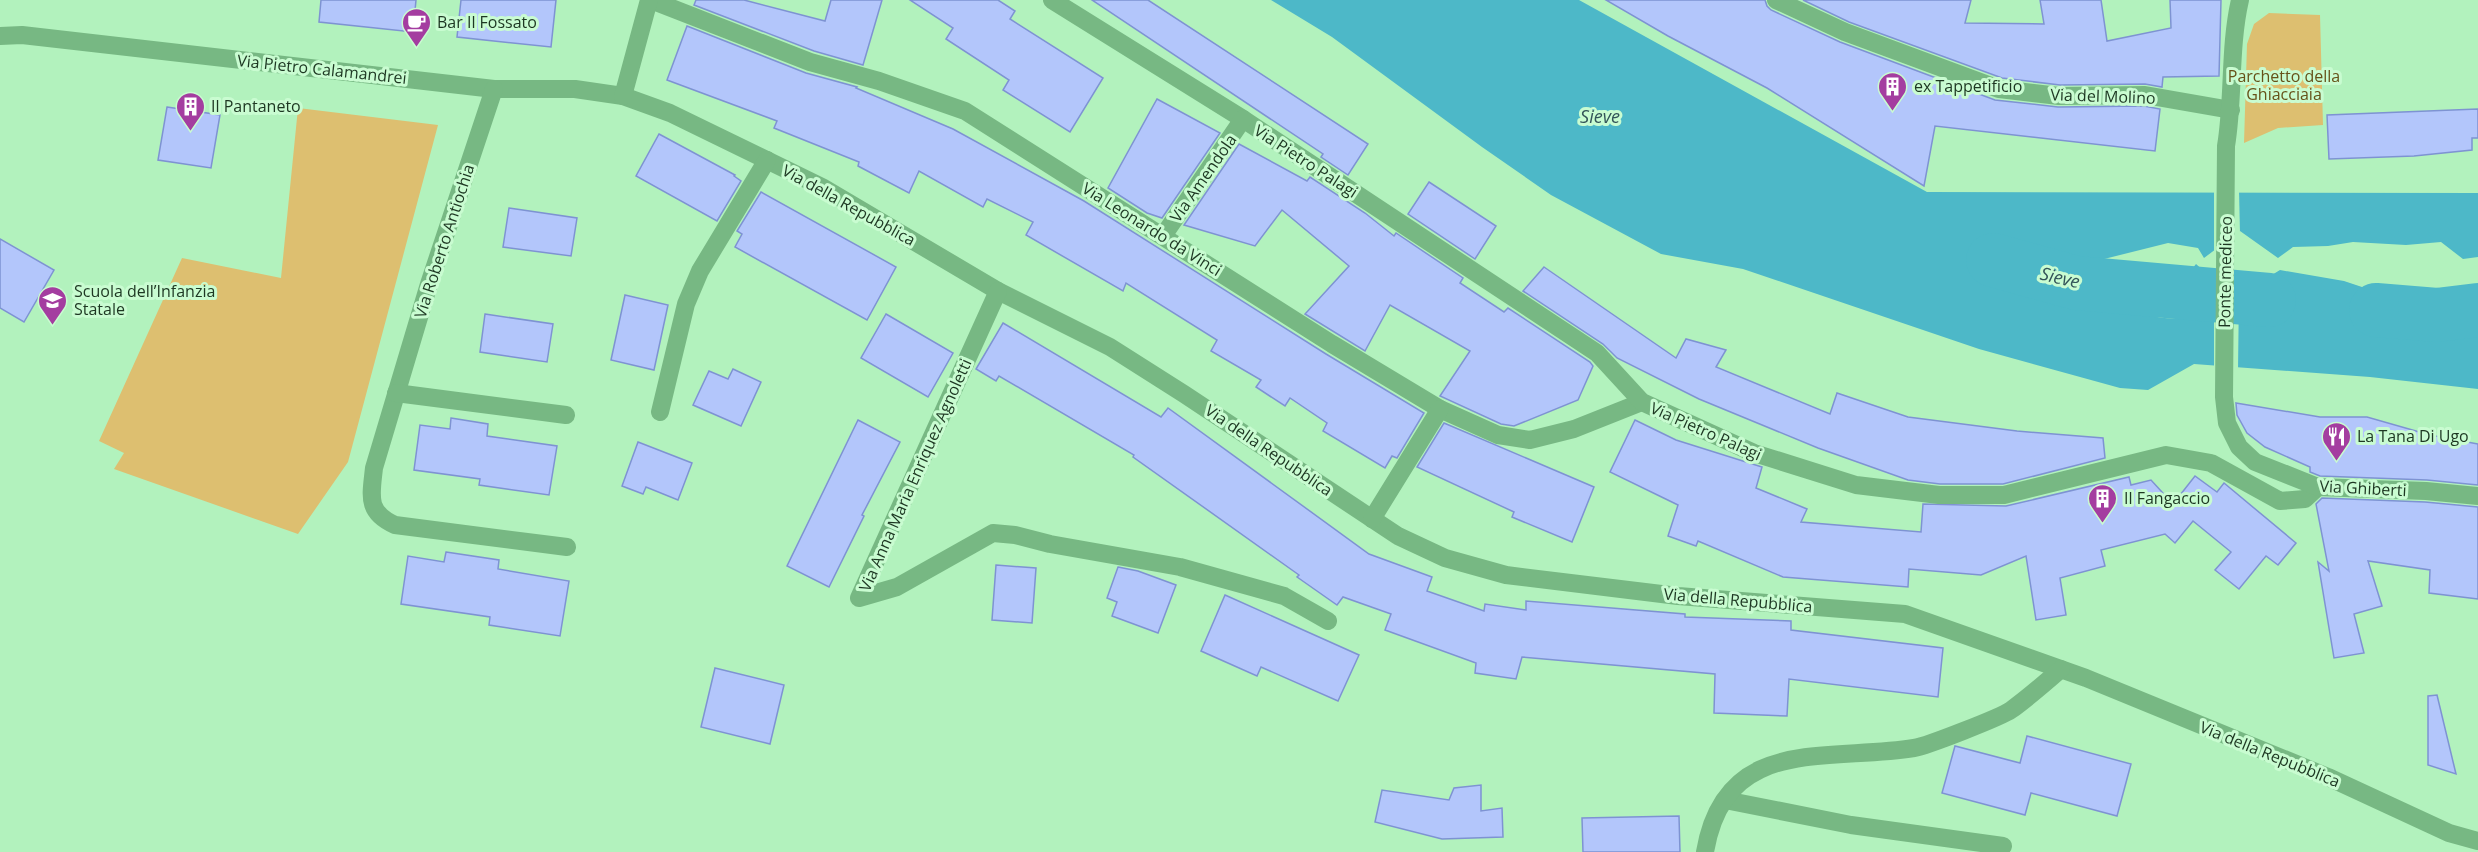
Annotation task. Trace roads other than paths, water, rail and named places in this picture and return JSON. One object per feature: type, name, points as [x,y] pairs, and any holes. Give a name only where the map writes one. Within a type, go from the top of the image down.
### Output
[{"type":"street","points":[[623,96],[650,0]]},
{"type":"street","name":"Via Leonardo da Vinci","points":[[650,0],[810,62],[879,81],[965,111],[1332,344],[1440,409],[1498,435],[1530,440],[1574,429],[1642,402]]},
{"type":"street","name":"Via Pietro Palagi","points":[[1052,0],[1243,119],[1597,353],[1642,402],[1754,453],[1856,485],[1939,495],[2004,495],[2166,455],[2211,463],[2280,501],[2305,499],[2318,487]]},
{"type":"street","name":"Via del Molino","points":[[1776,0],[1845,32],[1999,89],[2059,96],[2145,95],[2231,110]]},
{"type":"street","name":"Ponte mediceo","points":[[2224,398],[2226,146],[2231,110],[2235,24],[2240,0]]},
{"type":"street","points":[[0,27],[22,35]]},
{"type":"street","points":[[0,36],[22,35]]},
{"type":"street","name":"Via Pietro Calamandrei","points":[[22,35],[494,89],[575,89],[623,96]]},
{"type":"street","name":"Via Roberto Antiochia","points":[[494,89],[374,468],[373,509],[381,519],[395,525],[567,547]]},
{"type":"street","name":"Via della Repubblica","points":[[623,96],[670,113],[822,187],[998,291],[1119,353],[1398,536],[1445,558],[1506,575],[1678,596],[1905,614],[2061,669],[2328,777],[2449,833],[2478,841]]},
{"type":"street","name":"Via Amendola","points":[[1163,236],[1243,119]]},
{"type":"street","points":[[660,412],[686,304],[700,271],[767,160]]},
{"type":"street","name":"Via Anna Maria Enriquez Agnoletti","points":[[998,291],[859,598],[897,587],[993,533],[1180,567],[1284,596],[1328,621]]},
{"type":"street","points":[[396,393],[566,415]]},
{"type":"street","name":"Via Ghiberti","points":[[2224,398],[2227,423],[2239,447],[2255,462],[2318,487],[2426,491],[2478,496]]},
{"type":"street","points":[[1372,519],[1440,409]]},
{"type":"street","points":[[1705,852],[1708,833],[1725,800],[1742,779],[1779,761],[1835,753],[1916,748],[2009,712],[2061,669]]},
{"type":"street","points":[[1725,800],[1851,825],[2004,846]]},
{"type":"water","name":"Sieve","points":[[1271,0],[1579,0],[1927,192],[2478,193],[2478,257],[2463,259],[2441,242],[2406,245],[2353,242],[2328,246],[2293,247],[2278,258],[2240,231],[2204,258],[2198,248],[2168,243],[2080,265],[2056,265],[2069,291],[2084,302],[2099,308],[2123,310],[2130,308],[2163,318],[2197,315],[2201,302],[2185,278],[2196,264],[2234,298],[2280,270],[2344,281],[2374,291],[2435,304],[2454,316],[2478,318],[2478,389],[2370,377],[2194,364],[2148,390],[2120,388],[1979,349],[1743,269],[1661,254],[1551,195],[1332,37]]},
{"type":"waterway","name":"Sieve","points":[[1993,260],[2076,283],[2269,300]]},
{"type":"waterway","name":"Sieve","points":[[2376,310],[2437,315],[2478,310]]},
{"type":"place","name":"Bar Il Fossato","points":[[416,48]]},
{"type":"place","name":"ex Tappetificio","points":[[1893,112]]},
{"type":"place","name":"Il Pantaneto","points":[[190,132]]},
{"type":"place","name":"Scuola dell’Infanzia Statale","points":[[53,326]]},
{"type":"place","name":"La Tana Di Ugo","points":[[2336,462]]},
{"type":"place","name":"Il Fangaccio","points":[[2103,524]]},
{"type":"park label","name":"Parchetto della Ghiacciaia","points":[[2284,85]]}]
